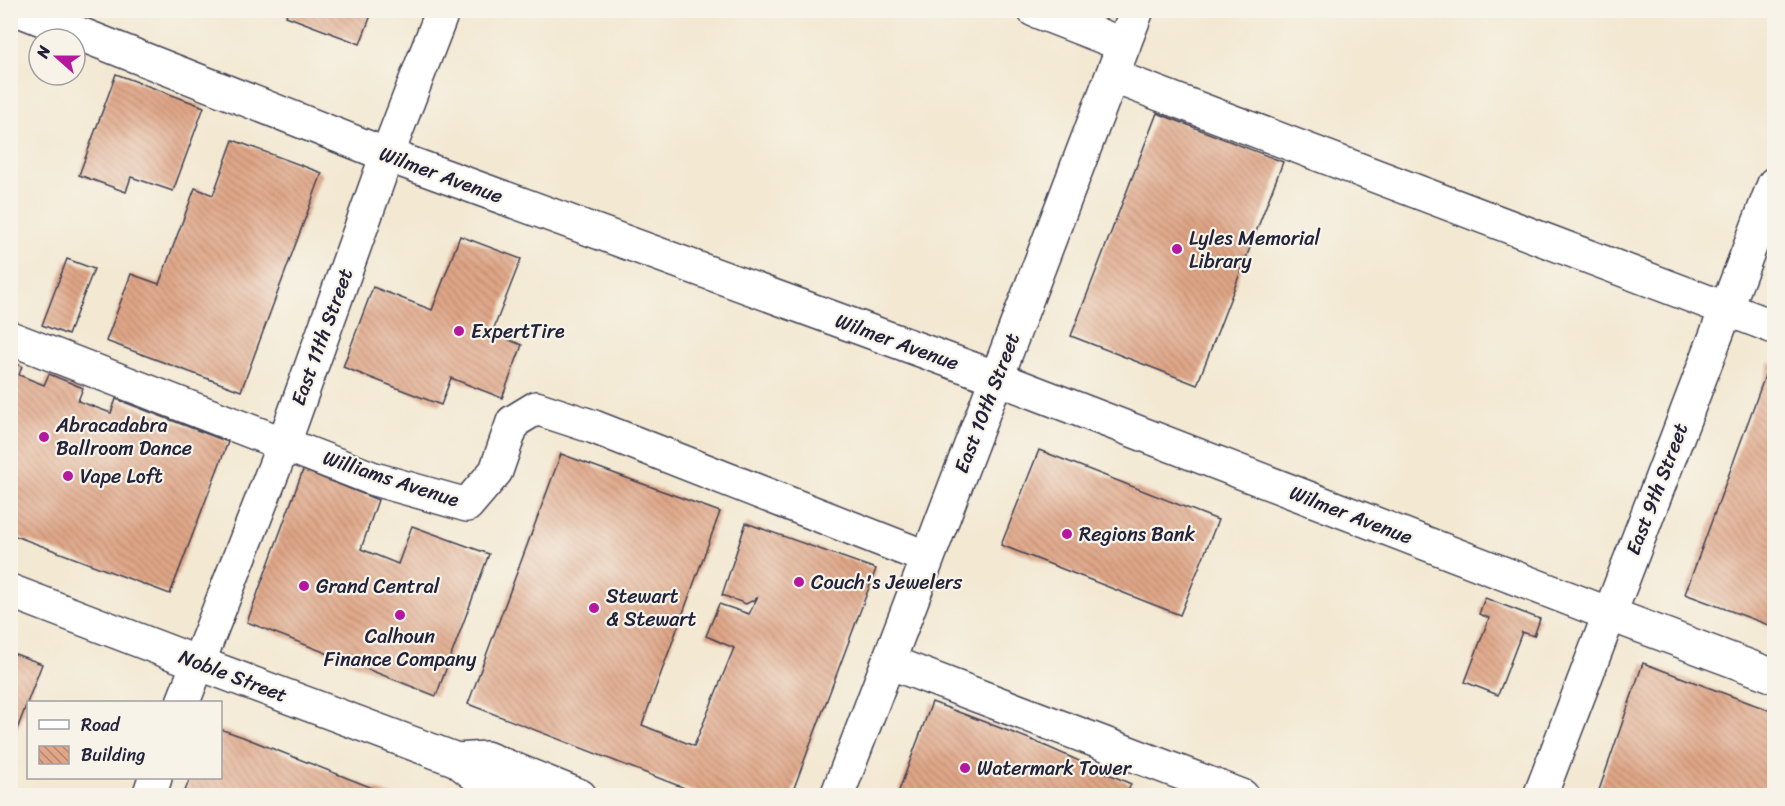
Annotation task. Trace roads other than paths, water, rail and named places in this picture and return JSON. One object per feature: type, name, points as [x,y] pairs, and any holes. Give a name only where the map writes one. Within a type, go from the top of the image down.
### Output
[{"type":"street","name":"Wilmer Avenue","points":[[19,10],[387,155],[997,378],[1774,676]]},
{"type":"street","name":"East 11th Street","points":[[183,701],[284,443],[387,155],[443,10]]},
{"type":"street","points":[[1034,10],[1124,45]]},
{"type":"street","name":"East 10th Street","points":[[837,795],[1137,10]]},
{"type":"street","points":[[1112,76],[1774,327]]},
{"type":"street","name":"East 9th Street","points":[[1540,795],[1774,184]]},
{"type":"street","name":"Williams Avenue","points":[[10,338],[374,478],[467,505],[496,471],[513,422],[536,408],[594,427],[928,558]]},
{"type":"street","name":"Noble Street","points":[[10,591],[457,760],[492,788],[509,795]]},
{"type":"street","points":[[889,662],[1242,795]]},
{"type":"street","name":"Noble Street","points":[[457,760],[486,758],[580,795]]},
{"type":"street","points":[[149,795],[154,779]]},
{"type":"place","name":"Lyles Memorial Library","points":[[1177,249]]},
{"type":"place","name":"ExpertTire","points":[[459,331]]},
{"type":"place","name":"Abracadabra Ballroom Dance","points":[[44,437]]},
{"type":"place","name":"Vape Loft","points":[[68,476]]},
{"type":"place","name":"Regions Bank","points":[[1067,534]]},
{"type":"place","name":"Couch's Jewelers","points":[[799,582]]},
{"type":"place","name":"Grand Central","points":[[304,586]]},
{"type":"place","name":"Stewart & Stewart","points":[[594,608]]},
{"type":"place","name":"Calhoun Finance Company","points":[[400,615]]},
{"type":"place","name":"Watermark Tower","points":[[965,768]]}]
